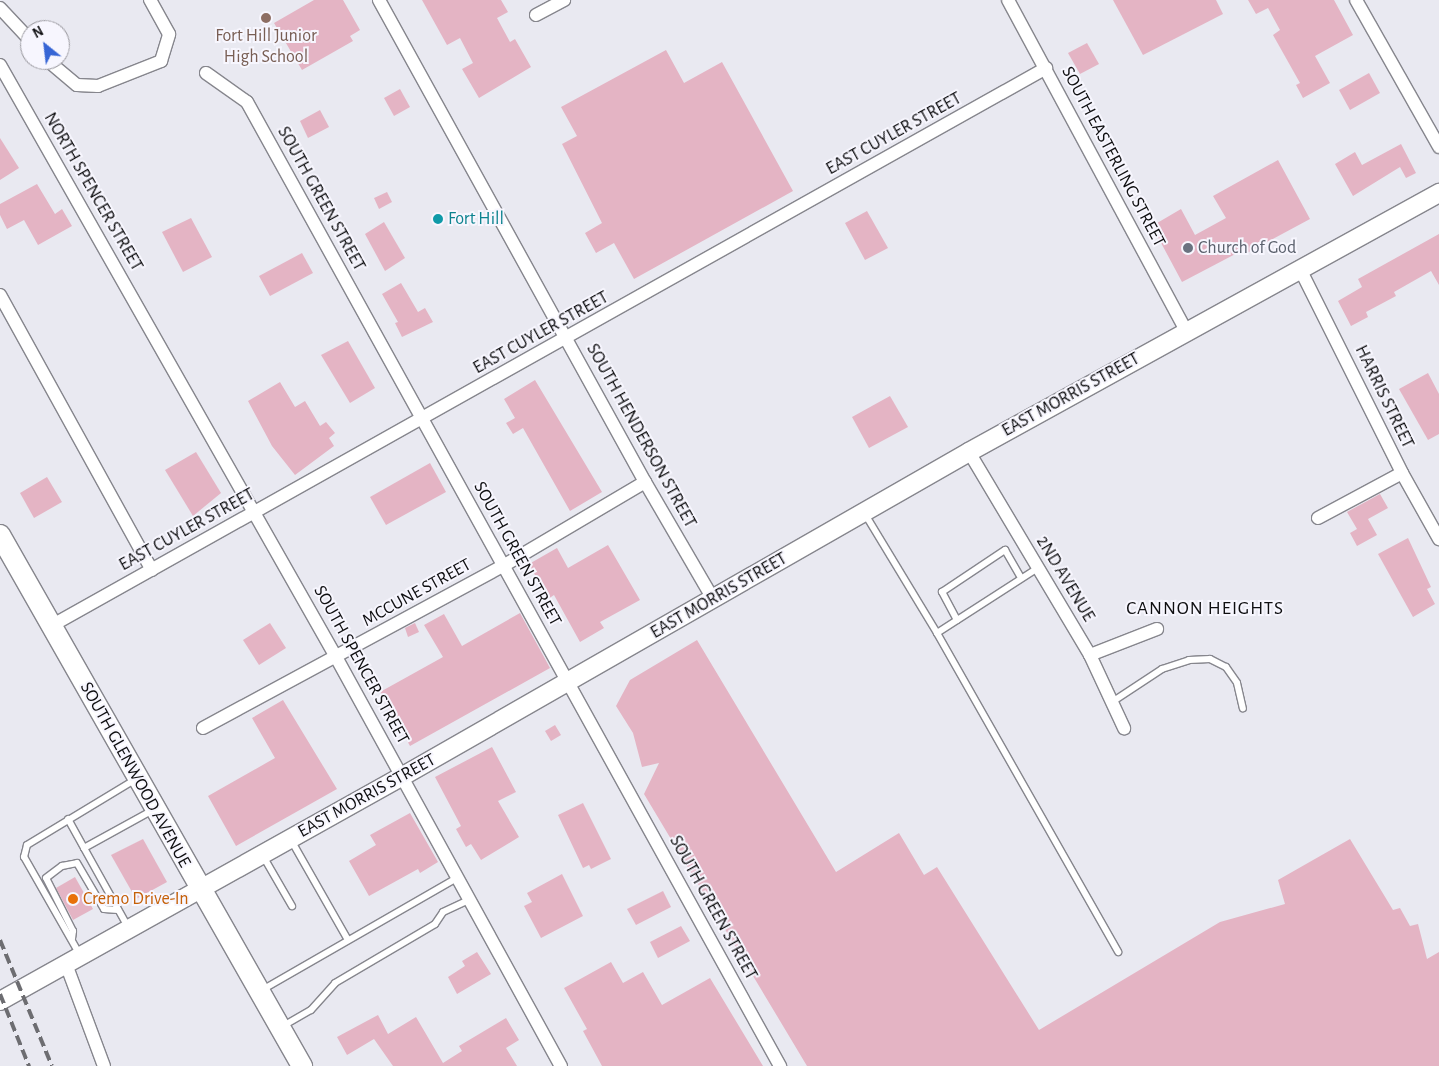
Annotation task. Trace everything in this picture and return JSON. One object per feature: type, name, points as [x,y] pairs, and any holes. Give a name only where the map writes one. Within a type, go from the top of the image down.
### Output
[{"type":"main road","name":"EAST MORRIS STREET","points":[[0,1001],[403,776],[969,452],[1439,193]]},
{"type":"main road","name":"SOUTH GLENWOOD AVENUE","points":[[0,535],[200,890],[302,1066]]},
{"type":"street","points":[[59,70],[77,85],[98,86],[161,61],[168,34],[150,0]]},
{"type":"street","name":"SOUTH HENDERSON STREET","points":[[379,0],[645,482],[713,599]]},
{"type":"street","points":[[536,15],[564,0]]},
{"type":"street","name":"SOUTH EASTERLING STREET","points":[[1008,0],[1186,331]]},
{"type":"street","points":[[1356,0],[1439,147]]},
{"type":"street","points":[[0,8],[20,29]]},
{"type":"street","name":"NORTH SPENCER STREET","points":[[0,65],[155,336]]},
{"type":"street","name":"EAST CUYLER STREET","points":[[51,626],[567,339],[1046,68]]},
{"type":"street","name":"SOUTH GREEN STREET","points":[[206,74],[247,102],[780,1066]]},
{"type":"street","name":"HARRIS STREET","points":[[1300,269],[1402,473],[1439,539]]},
{"type":"street","points":[[0,296],[152,570]]},
{"type":"street","name":"SOUTH SPENCER STREET","points":[[155,336],[403,776],[561,1066]]},
{"type":"street","name":"2ND AVENUE","points":[[969,452],[1090,655],[1124,728]]},
{"type":"street","points":[[1318,518],[1402,473]]},
{"type":"street","name":"MCCUNE STREET","points":[[203,728],[503,566],[645,482]]},
{"type":"street","points":[[1090,655],[1157,629]]},
{"type":"street","points":[[73,960],[104,1066]]},
{"type":"lane","points":[[864,513],[937,633],[1118,952]]},
{"type":"lane","points":[[957,620],[942,592],[1004,550],[1021,578]]},
{"type":"lane","points":[[937,633],[1038,568]]},
{"type":"lane","points":[[1112,702],[1162,669],[1189,660],[1210,659],[1226,667],[1237,683],[1243,708]]},
{"type":"lane","points":[[72,940],[24,857],[27,845],[137,778]]},
{"type":"lane","points":[[84,848],[154,809]]},
{"type":"lane","points":[[68,819],[129,930]]},
{"type":"lane","points":[[291,839],[348,940]]},
{"type":"lane","points":[[262,855],[292,906]]},
{"type":"lane","points":[[73,960],[72,931],[46,878],[62,866],[78,863],[104,910],[118,910]]},
{"type":"lane","points":[[259,992],[457,878]]},
{"type":"lane","points":[[280,1028],[311,1010],[335,983],[435,924],[443,912],[469,900]]},
{"type":"building","points":[[314,0],[343,0],[360,30],[350,36],[353,41],[302,70],[274,23]]},
{"type":"building","points":[[422,0],[501,0],[508,12],[497,18],[510,42],[515,39],[531,67],[479,98],[462,69],[473,63],[460,38],[447,45]]},
{"type":"building","points":[[1113,0],[1216,0],[1223,14],[1143,55]]},
{"type":"building","points":[[1248,0],[1334,0],[1353,35],[1315,56],[1330,83],[1303,98],[1296,85],[1300,83],[1273,35],[1280,30],[1268,8],[1256,14]]},
{"type":"building","points":[[1087,43],[1099,64],[1080,74],[1068,53]]},
{"type":"building","points":[[666,50],[684,83],[722,62],[793,191],[634,279],[614,243],[596,253],[585,233],[602,223],[562,144],[577,136],[561,107]]},
{"type":"building","points":[[1369,73],[1380,93],[1350,110],[1339,90]]},
{"type":"building","points":[[400,89],[410,107],[394,116],[384,98]]},
{"type":"building","points":[[320,110],[329,127],[308,138],[300,121]]},
{"type":"building","points":[[0,138],[19,168],[0,180]]},
{"type":"building","points":[[1401,144],[1416,173],[1406,178],[1400,167],[1353,196],[1335,164],[1355,152],[1362,165]]},
{"type":"building","points":[[1278,160],[1310,219],[1245,254],[1243,250],[1182,282],[1152,226],[1181,209],[1195,235],[1226,218],[1213,196]]},
{"type":"building","points":[[37,184],[55,214],[62,209],[72,226],[38,245],[24,220],[7,229],[0,215],[0,204]]},
{"type":"building","points":[[387,192],[392,202],[379,209],[374,198]]},
{"type":"building","points":[[867,211],[888,248],[865,260],[845,223]]},
{"type":"building","points":[[191,218],[212,257],[183,272],[162,232]]},
{"type":"building","points":[[384,222],[405,258],[385,271],[365,234]]},
{"type":"building","points":[[1439,234],[1439,285],[1431,271],[1394,292],[1396,296],[1366,312],[1368,317],[1351,326],[1338,301],[1362,287],[1358,279]]},
{"type":"building","points":[[302,253],[313,273],[270,296],[259,276]]},
{"type":"building","points":[[401,283],[418,312],[425,308],[433,322],[402,337],[395,323],[398,322],[382,294]]},
{"type":"building","points":[[348,341],[375,388],[350,403],[321,355]]},
{"type":"building","points":[[1428,373],[1439,394],[1439,434],[1428,440],[1399,389]]},
{"type":"building","points":[[535,380],[602,492],[570,511],[523,428],[513,434],[506,423],[515,418],[504,399]]},
{"type":"building","points":[[280,382],[295,407],[305,401],[320,426],[326,422],[335,433],[329,438],[334,446],[295,475],[272,446],[248,401]]},
{"type":"building","points":[[890,396],[908,427],[869,448],[852,417]]},
{"type":"building","points":[[196,452],[221,493],[193,516],[165,470]]},
{"type":"building","points":[[430,463],[446,492],[386,525],[370,497]]},
{"type":"building","points":[[47,477],[62,502],[34,518],[20,493]]},
{"type":"building","points":[[1380,494],[1388,508],[1368,519],[1377,535],[1357,546],[1350,533],[1357,529],[1347,512]]},
{"type":"building","points":[[1408,538],[1431,587],[1427,589],[1435,604],[1413,617],[1378,554]]},
{"type":"building","points":[[608,545],[640,600],[600,622],[604,628],[580,642],[554,595],[548,599],[529,564],[557,548],[568,568]]},
{"type":"building","points":[[520,613],[550,668],[410,746],[380,692],[443,657],[424,625],[444,614],[462,646]]},
{"type":"building","points":[[270,623],[286,648],[259,665],[243,640]]},
{"type":"building","points":[[415,623],[419,632],[408,637],[405,628]]},
{"type":"building","points":[[697,640],[836,872],[899,833],[924,875],[937,867],[1039,1030],[1220,922],[1285,904],[1278,880],[1350,839],[1393,910],[1400,908],[1410,926],[1418,924],[1427,959],[1439,952],[1439,1066],[807,1066],[644,794],[659,763],[642,767],[633,733],[616,706],[630,680]]},
{"type":"building","points":[[283,700],[337,789],[236,846],[208,796],[275,758],[252,718]]},
{"type":"building","points":[[555,725],[561,735],[551,741],[545,731]]},
{"type":"building","points":[[492,747],[516,792],[498,801],[519,837],[481,860],[471,844],[466,847],[456,829],[461,826],[435,777]]},
{"type":"building","points":[[583,803],[611,859],[591,869],[589,865],[583,868],[558,815]]},
{"type":"building","points":[[410,813],[438,862],[420,873],[418,869],[369,896],[349,861],[376,845],[370,835]]},
{"type":"building","points":[[143,839],[167,882],[136,899],[111,855]]},
{"type":"building","points":[[562,874],[583,916],[541,938],[524,906],[532,902],[527,893]]},
{"type":"building","name":"Cremo Drive-In","points":[[75,877],[93,909],[73,920],[56,888]]},
{"type":"building","points":[[663,891],[671,907],[636,925],[627,909]]},
{"type":"building","points":[[681,926],[690,941],[658,958],[650,942]]},
{"type":"building","points":[[477,952],[491,974],[457,994],[448,977],[465,966],[462,961]]},
{"type":"building","points":[[611,962],[623,983],[643,972],[662,1005],[710,978],[763,1066],[602,1066],[583,1031],[587,1029],[564,988]]},
{"type":"building","points":[[378,1015],[388,1034],[416,1017],[443,1063],[462,1051],[459,1046],[506,1018],[519,1040],[506,1048],[517,1066],[393,1066],[374,1039],[347,1055],[337,1037]]},
{"type":"railway","points":[[0,940],[52,1066]]},
{"type":"railway","points":[[0,994],[29,1066]]},
{"type":"place","name":"Fort Hill Junior High School","points":[[266,18]]},
{"type":"place","name":"Fort Hill","points":[[438,219]]},
{"type":"place","name":"Church of God","points":[[1188,248]]},
{"type":"place","name":"Cremo Drive-In","points":[[73,899]]},
{"type":"district","name":"CANNON HEIGHTS","points":[[1205,609]]}]
